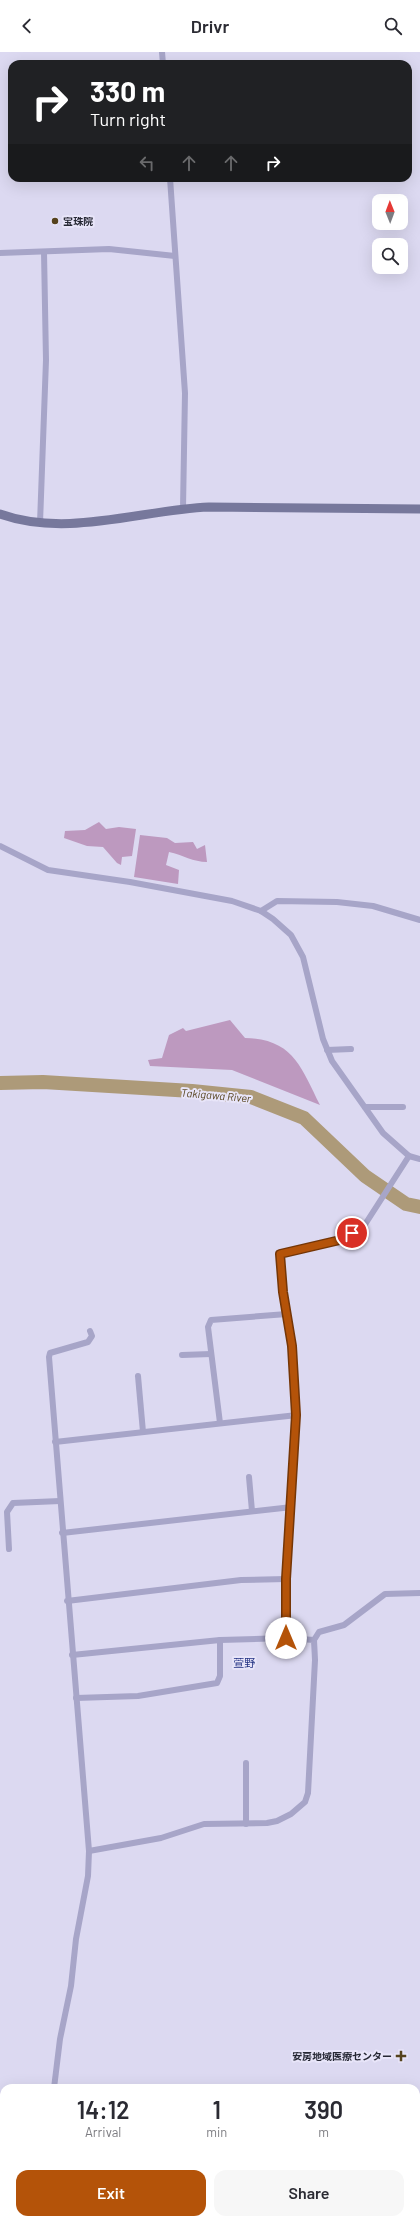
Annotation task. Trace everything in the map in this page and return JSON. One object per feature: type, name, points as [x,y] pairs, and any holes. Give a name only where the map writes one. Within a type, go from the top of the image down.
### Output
[{"type":"street","points":[[170,182],[185,393],[183,508]]},
{"type":"street","points":[[0,253],[109,249],[175,256]]},
{"type":"street","points":[[40,523],[46,360],[44,252]]},
{"type":"street","points":[[0,514],[12,518],[40,523],[85,522],[183,508],[420,509]]},
{"type":"street","points":[[0,846],[48,870],[232,901],[261,911],[282,927],[298,945],[307,970],[314,1006],[327,1050],[338,1070],[383,1133],[408,1156],[420,1159]]},
{"type":"street","points":[[261,911],[277,901],[337,902],[373,906],[420,920]]},
{"type":"street","points":[[327,1050],[351,1049]]},
{"type":"street","points":[[365,1107],[403,1107]]},
{"type":"street","points":[[286,1638],[286,1579],[292,1507],[296,1415],[292,1346],[280,1254],[340,1240],[364,1226],[395,1180],[408,1156]]},
{"type":"street","points":[[220,1423],[208,1327],[211,1320],[287,1314]]},
{"type":"street","points":[[54,2084],[60,2039],[71,1986],[76,1939],[88,1876],[89,1851],[67,1601],[50,1353],[88,1342],[92,1336],[90,1331]]},
{"type":"street","points":[[182,1355],[211,1354]]},
{"type":"street","points":[[138,1376],[143,1432]]},
{"type":"street","points":[[55,1442],[296,1415]]},
{"type":"street","points":[[249,1477],[252,1511]]},
{"type":"street","points":[[9,1549],[7,1512],[13,1503],[60,1501]]},
{"type":"street","points":[[62,1533],[292,1507]]},
{"type":"street","points":[[67,1601],[241,1580],[286,1579]]},
{"type":"street","points":[[89,1851],[161,1838],[204,1824],[267,1824],[291,1814],[305,1802],[308,1794],[315,1660],[314,1640],[319,1632],[344,1625],[385,1594],[420,1593]]},
{"type":"street","points":[[72,1656],[220,1640],[286,1638],[314,1640]]},
{"type":"street","points":[[76,1698],[138,1696],[217,1683],[220,1676],[220,1640]]},
{"type":"street","points":[[246,1763],[246,1824]]},
{"type":"shaded area","points":[[99,822],[106,829],[119,827],[136,829],[132,856],[122,857],[121,865],[117,863],[103,847],[87,846],[64,838],[65,831],[85,830]]},
{"type":"shaded area","points":[[140,835],[167,838],[175,843],[193,842],[197,849],[205,845],[207,862],[197,861],[169,852],[166,865],[179,870],[178,884],[134,877]]},
{"type":"shaded area","points":[[230,1020],[245,1038],[261,1040],[274,1044],[285,1050],[301,1067],[320,1105],[232,1070],[150,1066],[148,1060],[162,1058],[169,1035],[183,1028],[186,1031]]},
{"type":"waterway","name":"Takigawa River","points":[[0,1083],[43,1082],[192,1091],[251,1097],[304,1118],[365,1176],[406,1204],[420,1207]]},
{"type":"place","name":"宝珠院","points":[[55,221]]},
{"type":"place","name":"安房地域医療センター","points":[[401,2056]]},
{"type":"district","name":"萱野","points":[[244,1662]]},
{"type":"route","points":[[286,1638],[286,1579],[293,1494],[296,1415],[292,1346],[283,1292],[280,1254],[290,1250],[340,1240],[352,1233]]}]
